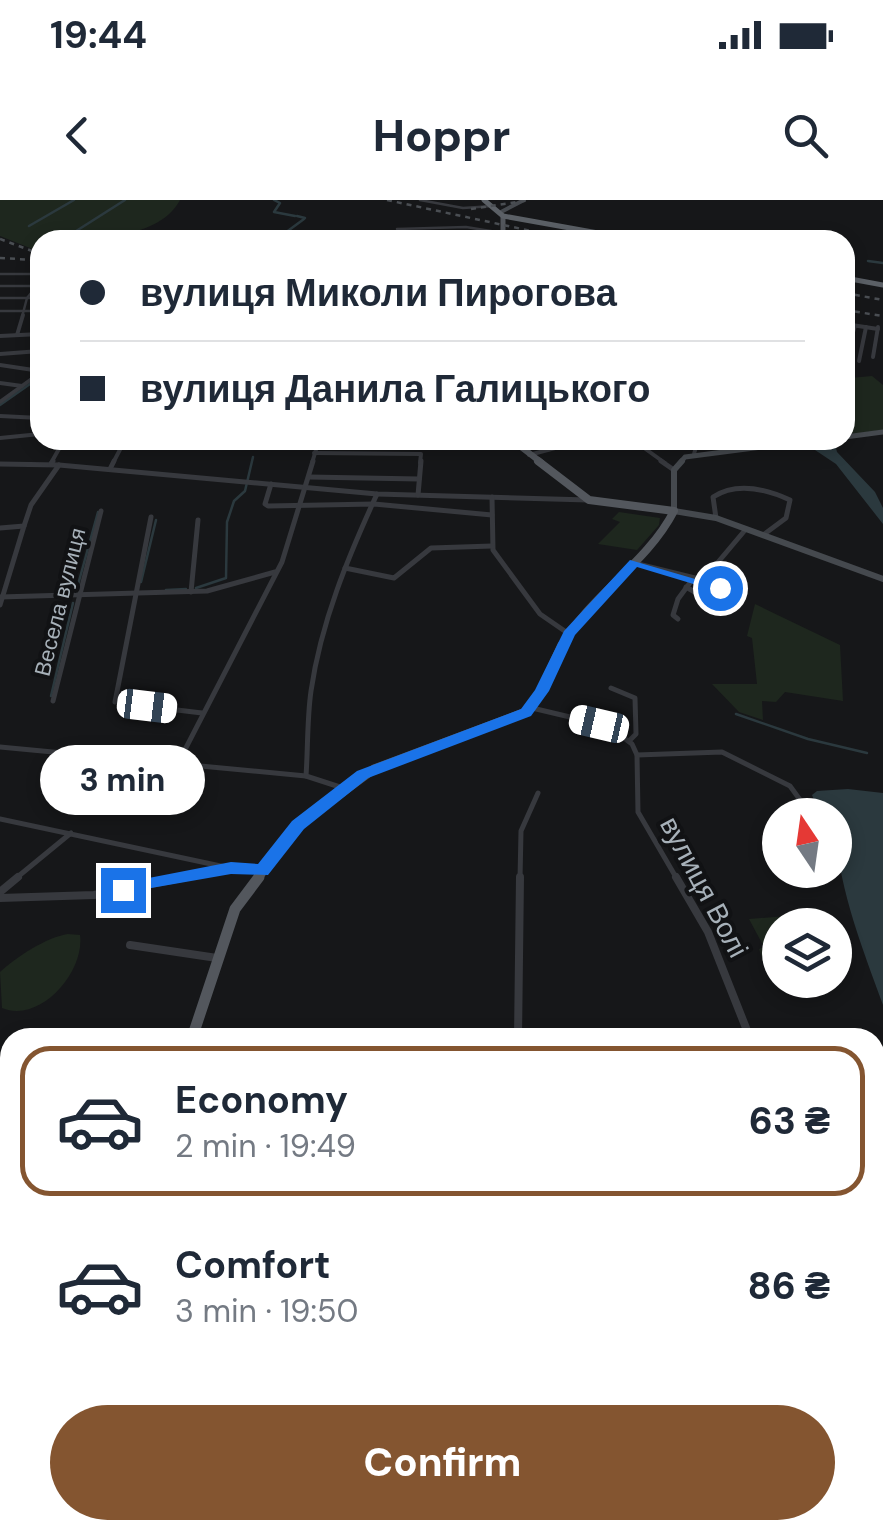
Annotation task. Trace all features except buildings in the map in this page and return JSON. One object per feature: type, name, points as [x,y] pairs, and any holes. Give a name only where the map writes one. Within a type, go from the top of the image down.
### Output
[{"type":"highway","points":[[484,200],[502,214],[586,230]]},
{"type":"highway","points":[[855,280],[883,285]]},
{"type":"main road","points":[[503,230],[502,214],[524,200]]},
{"type":"main road","points":[[855,436],[883,432]]},
{"type":"main road","points":[[524,450],[589,500],[716,518],[883,579]]},
{"type":"main road","points":[[195,1028],[235,910],[298,825],[343,788],[382,766],[512,720],[532,708],[569,634],[656,540],[674,511],[674,470],[680,460],[694,454],[729,450]]},
{"type":"street","points":[[410,200],[462,208],[494,206]]},
{"type":"street","points":[[420,200],[433,203]]},
{"type":"street","points":[[397,229],[477,230]]},
{"type":"street","points":[[0,274],[30,274]]},
{"type":"street","points":[[0,286],[30,285]]},
{"type":"street","points":[[17,335],[30,294]]},
{"type":"street","points":[[0,298],[30,298]]},
{"type":"street","points":[[0,311],[30,311]]},
{"type":"street","points":[[855,326],[878,327],[873,356]]},
{"type":"street","points":[[858,361],[866,327]]},
{"type":"street","points":[[0,336],[30,334]]},
{"type":"street","points":[[875,344],[883,348]]},
{"type":"street","points":[[0,354],[30,352]]},
{"type":"street","points":[[0,365],[30,370]]},
{"type":"street","points":[[0,402],[30,380]]},
{"type":"street","points":[[0,383],[22,386]]},
{"type":"street","points":[[0,416],[30,418]]},
{"type":"street","points":[[0,438],[30,434]]},
{"type":"street","points":[[51,464],[59,450]]},
{"type":"street","points":[[110,469],[120,450]]},
{"type":"street","points":[[154,798],[275,572],[301,505],[315,450]]},
{"type":"street","points":[[529,454],[545,450]]},
{"type":"street","points":[[647,450],[674,470]]},
{"type":"street","points":[[694,454],[695,450]]},
{"type":"street","points":[[314,453],[421,454],[418,496]]},
{"type":"street","points":[[0,464],[59,464],[377,494],[589,500]]},
{"type":"street","points":[[0,605],[31,505],[59,464]]},
{"type":"street","points":[[309,477],[420,479]]},
{"type":"street","points":[[271,484],[266,505],[372,504],[492,515]]},
{"type":"street","points":[[716,518],[713,497],[726,488],[771,492],[790,500],[786,518],[762,535]]},
{"type":"street","points":[[306,776],[312,681],[345,568],[377,494]]},
{"type":"street","points":[[492,498],[492,546],[540,614],[569,634]]},
{"type":"street","name":"Весела вулиця","points":[[54,701],[101,511]]},
{"type":"street","points":[[151,517],[117,702],[202,713]]},
{"type":"street","points":[[190,592],[198,520]]},
{"type":"street","points":[[0,528],[24,526]]},
{"type":"street","points":[[678,619],[673,615],[686,587],[716,570],[716,562],[746,529]]},
{"type":"street","points":[[390,586],[394,578],[432,548],[492,546]]},
{"type":"street","points":[[634,563],[736,596],[726,608],[686,587]]},
{"type":"street","points":[[345,568],[394,578]]},
{"type":"street","points":[[1,597],[79,598],[190,592],[216,589],[275,572]]},
{"type":"street","points":[[714,603],[721,589]]},
{"type":"street","points":[[611,688],[635,698],[636,734],[628,741]]},
{"type":"street","points":[[532,708],[599,724],[628,741],[637,755],[722,752],[790,786],[799,798]]},
{"type":"street","points":[[0,748],[306,776],[343,788]]},
{"type":"street","name":"вулиця Волі","points":[[637,755],[638,812],[708,932],[746,1028]]},
{"type":"street","points":[[518,1028],[521,831],[538,793]]},
{"type":"street","points":[[0,819],[231,868],[262,871]]},
{"type":"street","points":[[0,895],[72,833]]},
{"type":"street","points":[[0,895],[94,894],[231,868]]},
{"type":"street","points":[[130,945],[218,958]]},
{"type":"shaded area","points":[[0,200],[180,200],[169,214],[139,230],[30,230],[30,248],[0,236]]},
{"type":"shaded area","points":[[872,376],[883,385],[883,430],[855,434],[855,378]]},
{"type":"shaded area","points":[[815,450],[836,450],[875,492],[883,508],[883,524],[836,464]]},
{"type":"shaded area","points":[[619,512],[660,518],[659,525],[637,550],[598,544],[620,522],[612,519]]},
{"type":"shaded area","points":[[755,604],[840,645],[843,701],[785,692],[776,702],[762,701],[763,720],[739,712],[712,684],[757,684],[752,638],[747,636]]},
{"type":"shaded area","points":[[817,791],[883,793],[883,1005],[844,888],[852,888],[852,798],[813,798]]},
{"type":"shaded area","points":[[762,918],[762,943],[749,919]]},
{"type":"shaded area","points":[[68,934],[80,935],[80,949],[68,979],[45,1002],[31,1009],[2,1008],[0,972],[32,949]]},
{"type":"waterway","points":[[29,226],[74,200]]},
{"type":"waterway","points":[[78,230],[125,200]]},
{"type":"waterway","points":[[274,200],[280,203],[274,212],[295,216]]},
{"type":"waterway","points":[[297,216],[305,218]]},
{"type":"waterway","points":[[289,230],[304,219]]},
{"type":"waterway","points":[[868,261],[883,263]]},
{"type":"waterway","points":[[0,405],[30,384]]},
{"type":"waterway","points":[[196,588],[226,578],[227,522],[234,501],[245,491],[253,457]]},
{"type":"waterway","points":[[76,592],[98,512]]},
{"type":"waterway","points":[[141,582],[156,520]]},
{"type":"waterway","points":[[166,590],[186,589]]},
{"type":"waterway","points":[[51,696],[73,603]]},
{"type":"waterway","points":[[736,714],[808,739],[867,753]]},
{"type":"railway","points":[[387,200],[526,230]]},
{"type":"railway","points":[[471,209],[530,200]]},
{"type":"railway","points":[[0,239],[30,250]]},
{"type":"railway","points":[[0,258],[30,260]]},
{"type":"railway","points":[[855,295],[883,300]]},
{"type":"railway","points":[[855,312],[883,316]]},
{"type":"route","points":[[123,890],[231,868],[262,871],[298,825],[362,775],[526,712],[535,704],[569,634],[634,563],[720,588]]}]
